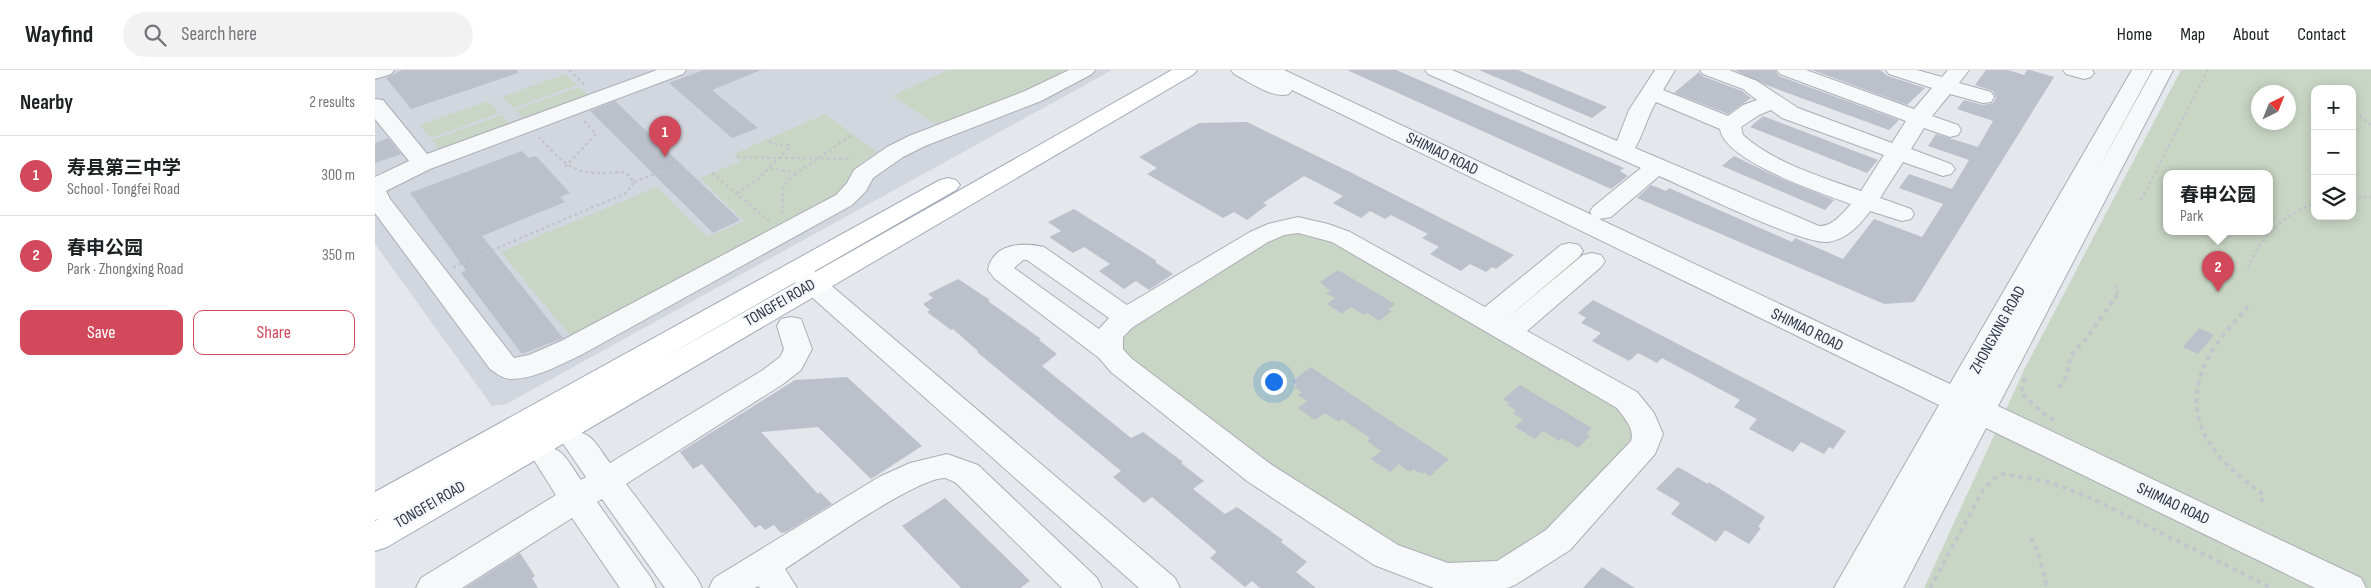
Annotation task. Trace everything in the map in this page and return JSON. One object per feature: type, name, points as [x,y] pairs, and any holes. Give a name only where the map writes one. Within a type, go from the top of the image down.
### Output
[{"type":"main road","name":"TONGFEI ROAD","points":[[375,537],[1152,70]]},
{"type":"main road","name":"TONGFEI ROAD","points":[[375,507],[1187,70]]},
{"type":"street","points":[[375,73],[384,70]]},
{"type":"street","points":[[676,70],[415,167],[383,182],[375,191],[378,200],[434,275],[500,362],[510,369],[535,364],[571,348],[776,227],[843,200],[858,186],[862,175],[895,152],[917,141],[1033,96],[1085,70]]},
{"type":"street","name":"SHIMIAO ROAD","points":[[1241,70],[1960,413],[2349,588]]},
{"type":"street","name":"SHIMIAO ROAD","points":[[1267,70],[2312,588]]},
{"type":"street","points":[[1435,70],[1800,228],[1818,234],[1831,234],[1842,228],[1865,202],[1922,114],[1952,78]]},
{"type":"street","points":[[1710,70],[1750,85],[1790,113],[1943,169]]},
{"type":"street","points":[[1787,70],[1950,130]]},
{"type":"street","points":[[1896,70],[1952,78],[1983,97]]},
{"type":"street","name":"ZHONGXING ROAD","points":[[1885,588],[1960,413],[2142,70]]},
{"type":"street","name":"ZHONGXING ROAD","points":[[1851,588],[1960,413],[2163,70]]},
{"type":"street","points":[[1622,150],[1632,135],[1640,110],[1661,71]]},
{"type":"street","points":[[1651,92],[1729,124]]},
{"type":"street","points":[[1729,124],[1751,110],[1773,101]]},
{"type":"street","points":[[375,105],[421,161]]},
{"type":"street","points":[[1729,124],[1734,140],[1749,152],[1865,202],[1902,214]]},
{"type":"street","points":[[1603,212],[1658,166]]},
{"type":"street","points":[[1109,351],[1109,335],[1127,318],[1259,237],[1277,229],[1298,225],[1319,229],[1341,237],[1627,400],[1643,421],[1648,434],[1643,446],[1558,540],[1503,574],[1447,578],[1386,555],[1258,472],[1121,366],[1109,351],[1004,273],[1001,270],[1002,264],[1017,253],[1028,251],[1035,253],[1127,318]]},
{"type":"street","points":[[1497,326],[1581,256]]},
{"type":"street","points":[[805,277],[1163,588]]},
{"type":"street","points":[[433,588],[773,377],[791,363],[798,349],[791,326]]},
{"type":"street","points":[[577,442],[685,588]]},
{"type":"street","points":[[547,458],[639,588]]},
{"type":"street","points":[[726,588],[771,577],[890,486],[921,472],[947,466],[967,474],[1085,588]]},
{"type":"path","points":[[569,70],[599,98]]},
{"type":"path","points":[[2141,200],[2208,70]]},
{"type":"path","points":[[565,167],[596,134],[572,108]]},
{"type":"path","points":[[2360,115],[2371,124]]},
{"type":"path","points":[[528,125],[565,167],[583,174],[625,172],[634,182]]},
{"type":"path","points":[[712,173],[776,227],[783,211],[779,198],[782,186],[815,159],[853,134]]},
{"type":"path","points":[[737,193],[757,180],[789,148],[789,145],[779,145],[765,140]]},
{"type":"path","points":[[737,157],[856,159]]},
{"type":"path","points":[[434,275],[626,192],[634,182],[684,163]]},
{"type":"path","points":[[769,168],[797,173]]},
{"type":"path","points":[[2356,198],[2371,197]]},
{"type":"path","points":[[2273,229],[2291,213],[2311,205]]},
{"type":"path","points":[[2248,268],[2253,254],[2266,235]]},
{"type":"path","points":[[2059,388],[2066,377],[2071,355],[2086,339],[2118,294],[2115,285]]},
{"type":"path","points":[[2248,306],[2211,352],[2201,374],[2197,400],[2201,428],[2211,448],[2229,467],[2264,495],[2260,505]]},
{"type":"path","points":[[2025,377],[2021,393],[2044,414],[2060,424]]},
{"type":"path","points":[[1930,588],[1983,490],[1995,478],[2004,474],[2049,482],[2091,498],[2272,588]]},
{"type":"path","points":[[2031,538],[2039,556],[2047,588]]},
{"type":"shaded area","points":[[375,70],[1112,70],[506,404],[492,406],[375,244]]},
{"type":"green space","points":[[948,70],[1078,70],[1038,90],[1031,87],[988,108],[935,124],[892,96]]},
{"type":"green space","points":[[2181,70],[2371,70],[2371,588],[1924,588],[2025,368]]},
{"type":"green space","points":[[565,74],[577,85],[513,108],[502,97]]},
{"type":"green space","points":[[579,87],[592,98],[527,122],[515,110]]},
{"type":"green space","points":[[488,101],[499,113],[430,138],[420,125]]},
{"type":"green space","points":[[825,114],[878,153],[857,167],[851,176],[847,190],[573,339],[501,252],[657,187],[708,237],[744,221],[700,178],[741,161],[734,154]]},
{"type":"green space","points":[[501,115],[513,127],[443,153],[432,140]]},
{"type":"green space","points":[[1314,230],[1621,402],[1642,431],[1552,534],[1500,569],[1443,570],[1385,548],[1128,366],[1115,334],[1262,237]]},
{"type":"building","points":[[402,70],[517,70],[518,73],[411,109],[386,78]]},
{"type":"building","points":[[704,70],[761,70],[712,90],[758,128],[732,138],[669,83]]},
{"type":"building","points":[[1347,70],[1396,70],[1624,168],[1620,171],[1628,176],[1611,189]]},
{"type":"building","points":[[1479,70],[1518,70],[1607,107],[1592,118]]},
{"type":"building","points":[[1734,70],[1775,70],[1779,76],[1899,120],[1889,130],[1766,85]]},
{"type":"building","points":[[1812,70],[1880,70],[1888,76],[1925,88],[1907,105]]},
{"type":"building","points":[[1986,70],[2008,70],[2024,75],[2027,70],[2030,70],[2054,77],[1914,302],[1884,304],[1637,198],[1651,185],[1666,191],[1669,188],[1792,242],[1795,238],[1843,259],[1874,219],[1922,237],[1943,204],[1899,188],[1909,174],[1952,189],[1969,160],[1928,146],[1936,134],[1978,147],[1993,121],[1957,109],[1964,100],[1983,105],[1993,103],[1996,98],[1993,91],[1975,85]]},
{"type":"building","points":[[1699,72],[1702,76],[1742,91],[1751,98],[1728,114],[1674,93]]},
{"type":"building","points":[[615,101],[740,220],[713,233],[590,111]]},
{"type":"building","points":[[1763,116],[1878,160],[1867,173],[1750,127]]},
{"type":"building","points":[[1247,122],[1514,255],[1496,269],[1492,267],[1486,272],[1470,264],[1461,271],[1430,254],[1439,247],[1422,238],[1428,234],[1391,215],[1385,219],[1370,211],[1361,218],[1333,203],[1343,196],[1304,176],[1263,203],[1267,205],[1247,220],[1234,212],[1223,218],[1147,174],[1157,168],[1139,157],[1199,123]]},
{"type":"building","points":[[388,138],[401,154],[375,163],[375,143]]},
{"type":"building","points":[[522,151],[529,158],[536,156],[570,193],[560,197],[565,202],[482,236],[563,338],[522,354],[461,273],[466,270],[410,193]]},
{"type":"building","points":[[1734,156],[1775,176],[1834,200],[1825,210],[1722,166]]},
{"type":"building","points":[[1074,209],[1157,261],[1155,262],[1173,274],[1149,290],[1136,281],[1124,289],[1099,271],[1110,264],[1084,247],[1073,253],[1049,237],[1061,231],[1048,222]]},
{"type":"building","points":[[1338,270],[1395,304],[1389,309],[1392,311],[1379,321],[1367,313],[1364,315],[1351,307],[1342,314],[1327,304],[1335,298],[1326,293],[1330,291],[1320,282]]},
{"type":"building","points":[[958,279],[990,300],[988,301],[1041,339],[1039,340],[1057,354],[1042,366],[1131,438],[1143,432],[1183,462],[1181,463],[1204,481],[1193,489],[1225,514],[1237,507],[1283,540],[1281,542],[1307,562],[1296,572],[1316,588],[1260,588],[1252,581],[1245,587],[1210,558],[1217,552],[1152,497],[1144,503],[1113,477],[1121,471],[977,352],[953,329],[951,330],[927,312],[930,310],[923,304],[933,298],[928,294]]},
{"type":"building","points":[[1593,300],[1846,431],[1833,449],[1829,447],[1824,454],[1801,442],[1793,452],[1749,429],[1757,419],[1734,407],[1740,400],[1662,358],[1657,363],[1638,353],[1629,361],[1592,341],[1601,333],[1581,323],[1586,318],[1578,313]]},
{"type":"building","points":[[2199,328],[2214,335],[2198,354],[2183,347]]},
{"type":"building","points":[[1311,367],[1449,459],[1430,476],[1413,469],[1410,472],[1399,464],[1390,472],[1371,459],[1381,451],[1367,441],[1370,438],[1342,419],[1339,422],[1325,413],[1315,420],[1298,408],[1307,401],[1298,395],[1302,392],[1294,387],[1297,385],[1292,381]]},
{"type":"building","points":[[847,377],[922,446],[871,479],[818,427],[761,432],[818,494],[820,492],[832,504],[786,532],[781,533],[774,525],[765,530],[760,525],[755,528],[702,464],[693,469],[680,452],[795,380]]},
{"type":"building","points":[[1520,385],[1592,428],[1586,434],[1590,436],[1578,448],[1562,438],[1559,441],[1543,431],[1535,439],[1515,427],[1523,420],[1513,413],[1516,410],[1507,405],[1510,403],[1503,399]]},
{"type":"building","points":[[1678,467],[1708,484],[1709,482],[1765,517],[1758,527],[1761,528],[1749,544],[1725,530],[1716,542],[1671,514],[1680,503],[1656,489]]},
{"type":"building","points":[[945,498],[1030,581],[1020,588],[961,588],[902,526]]},
{"type":"building","points":[[520,553],[535,576],[532,578],[538,588],[465,588]]},
{"type":"building","points":[[1602,567],[1635,588],[1583,588]]},
{"type":"place","name":"寿县第三中学","points":[[665,157]]},
{"type":"place","name":"春申公园","points":[[2218,292]]}]
